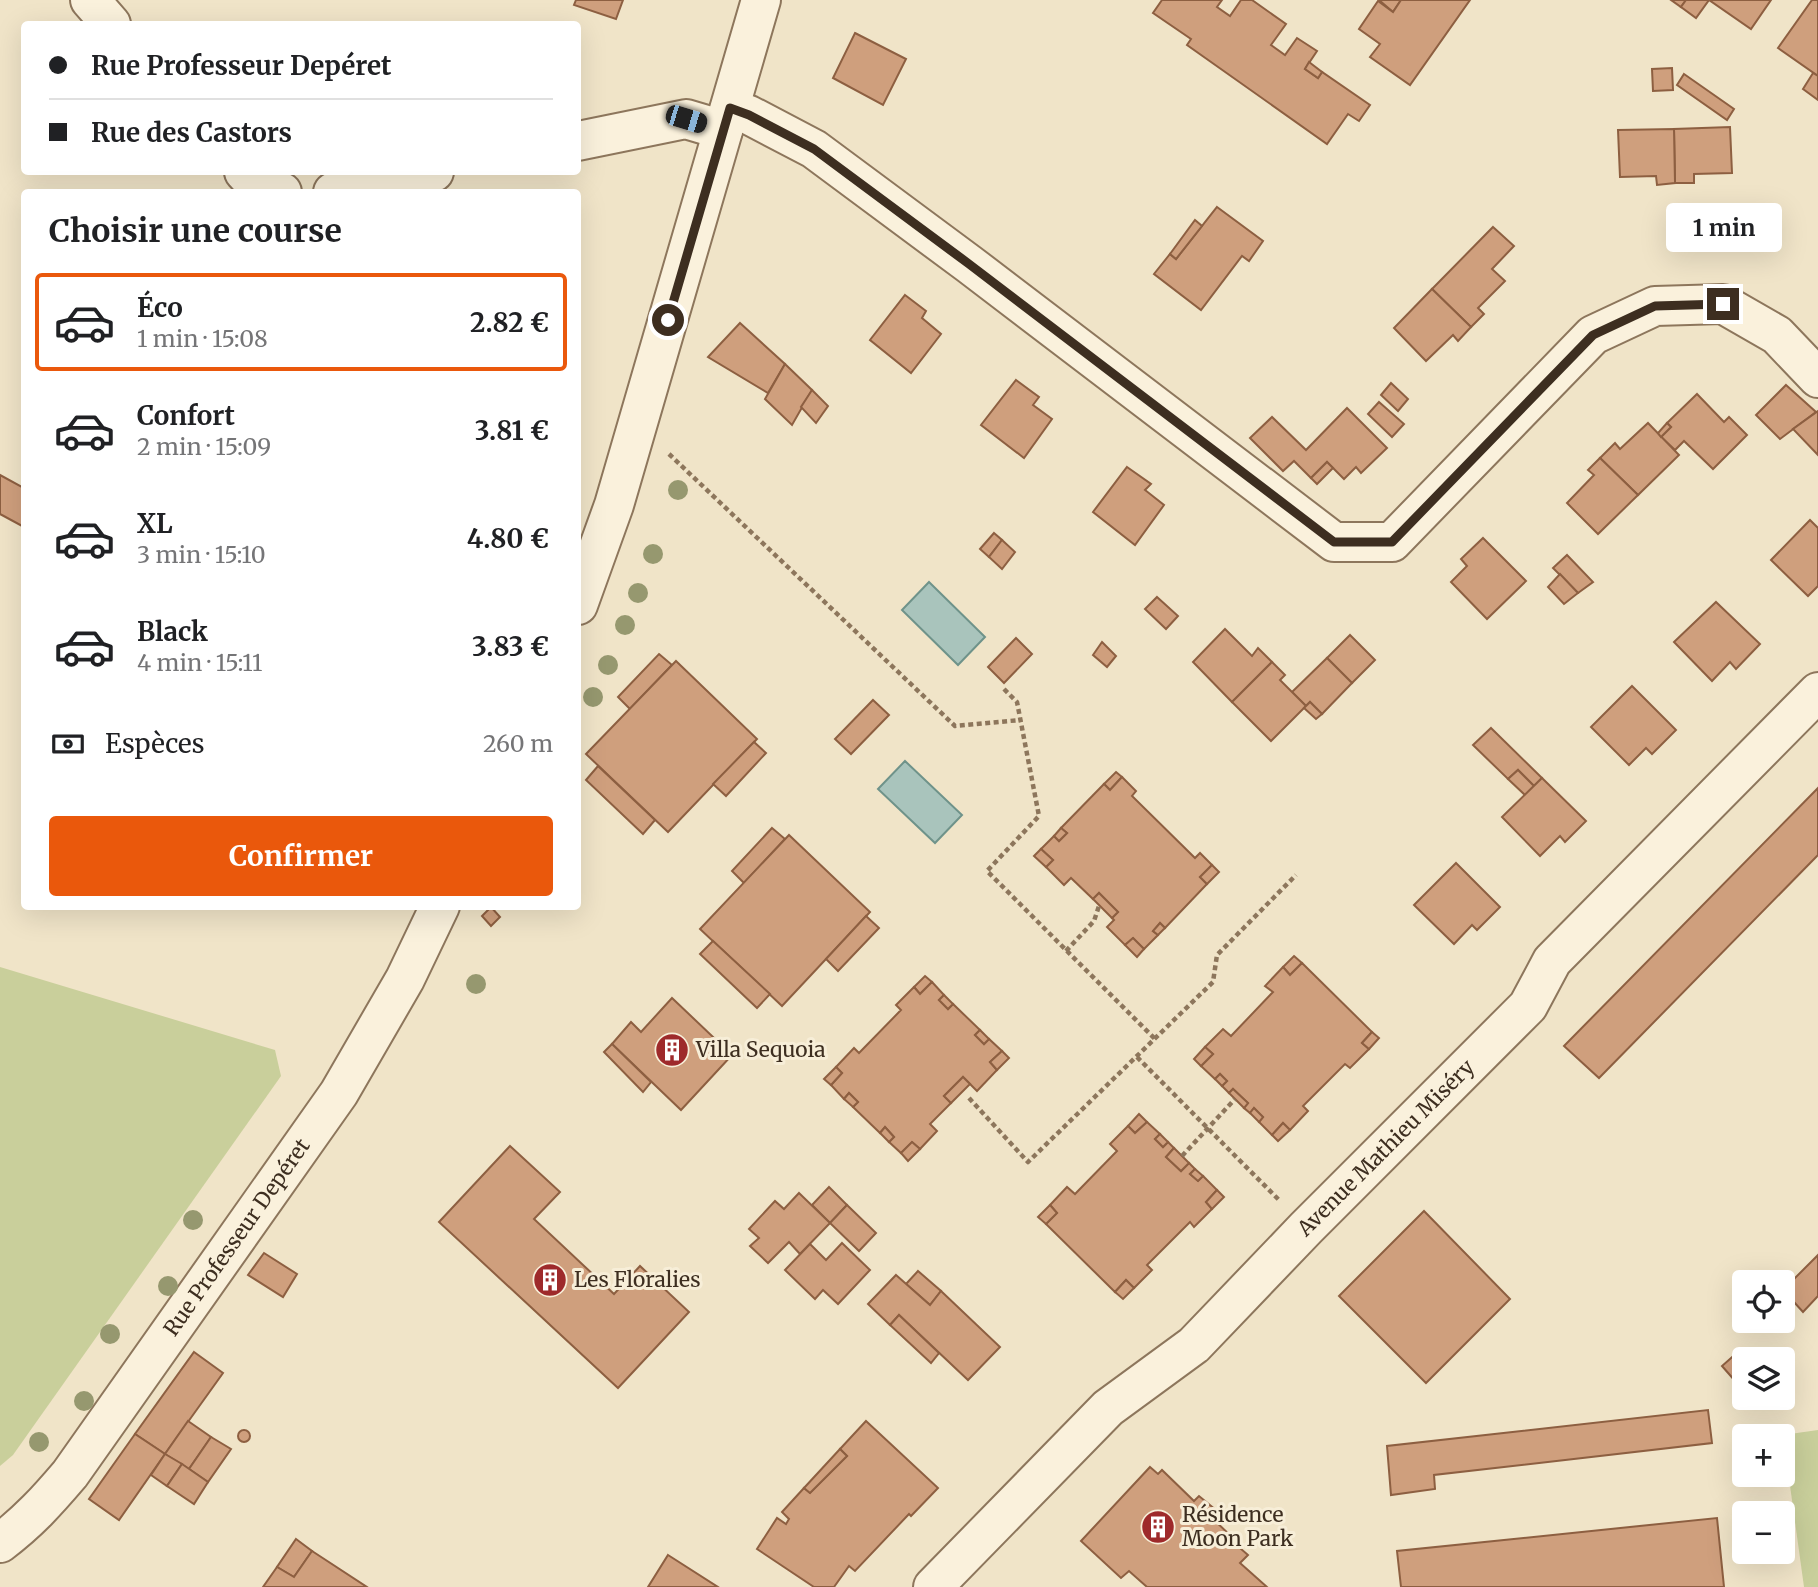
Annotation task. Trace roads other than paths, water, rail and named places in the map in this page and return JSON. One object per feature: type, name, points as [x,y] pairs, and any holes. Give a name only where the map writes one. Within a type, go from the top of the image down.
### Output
[{"type":"street","points":[[90,0],[108,21]]},
{"type":"street","points":[[581,597],[614,505],[761,0]]},
{"type":"street","points":[[581,140],[686,119],[727,119],[749,115],[814,149],[991,280],[1334,542],[1392,542],[1593,335],[1655,306],[1723,304],[1777,335],[1818,378]]},
{"type":"street","points":[[247,175],[255,184],[272,189]]},
{"type":"street","points":[[348,189],[418,175]]},
{"type":"street","name":"Avenue Mathieu Miséry","points":[[933,1587],[1108,1408],[1194,1345],[1306,1228],[1528,1006],[1552,961],[1818,692]]},
{"type":"street","name":"Rue Professeur Depéret","points":[[0,1543],[23,1526],[70,1474],[339,1094],[405,979],[438,910]]},
{"type":"water","points":[[929,582],[985,637],[958,665],[902,610]]},
{"type":"water","points":[[905,761],[962,815],[935,843],[878,789]]},
{"type":"place","name":"Villa Sequoia","points":[[672,1050]]},
{"type":"place","name":"Les Floralies","points":[[550,1280]]},
{"type":"place","name":"Résidence Moon Park","points":[[1158,1527]]}]
